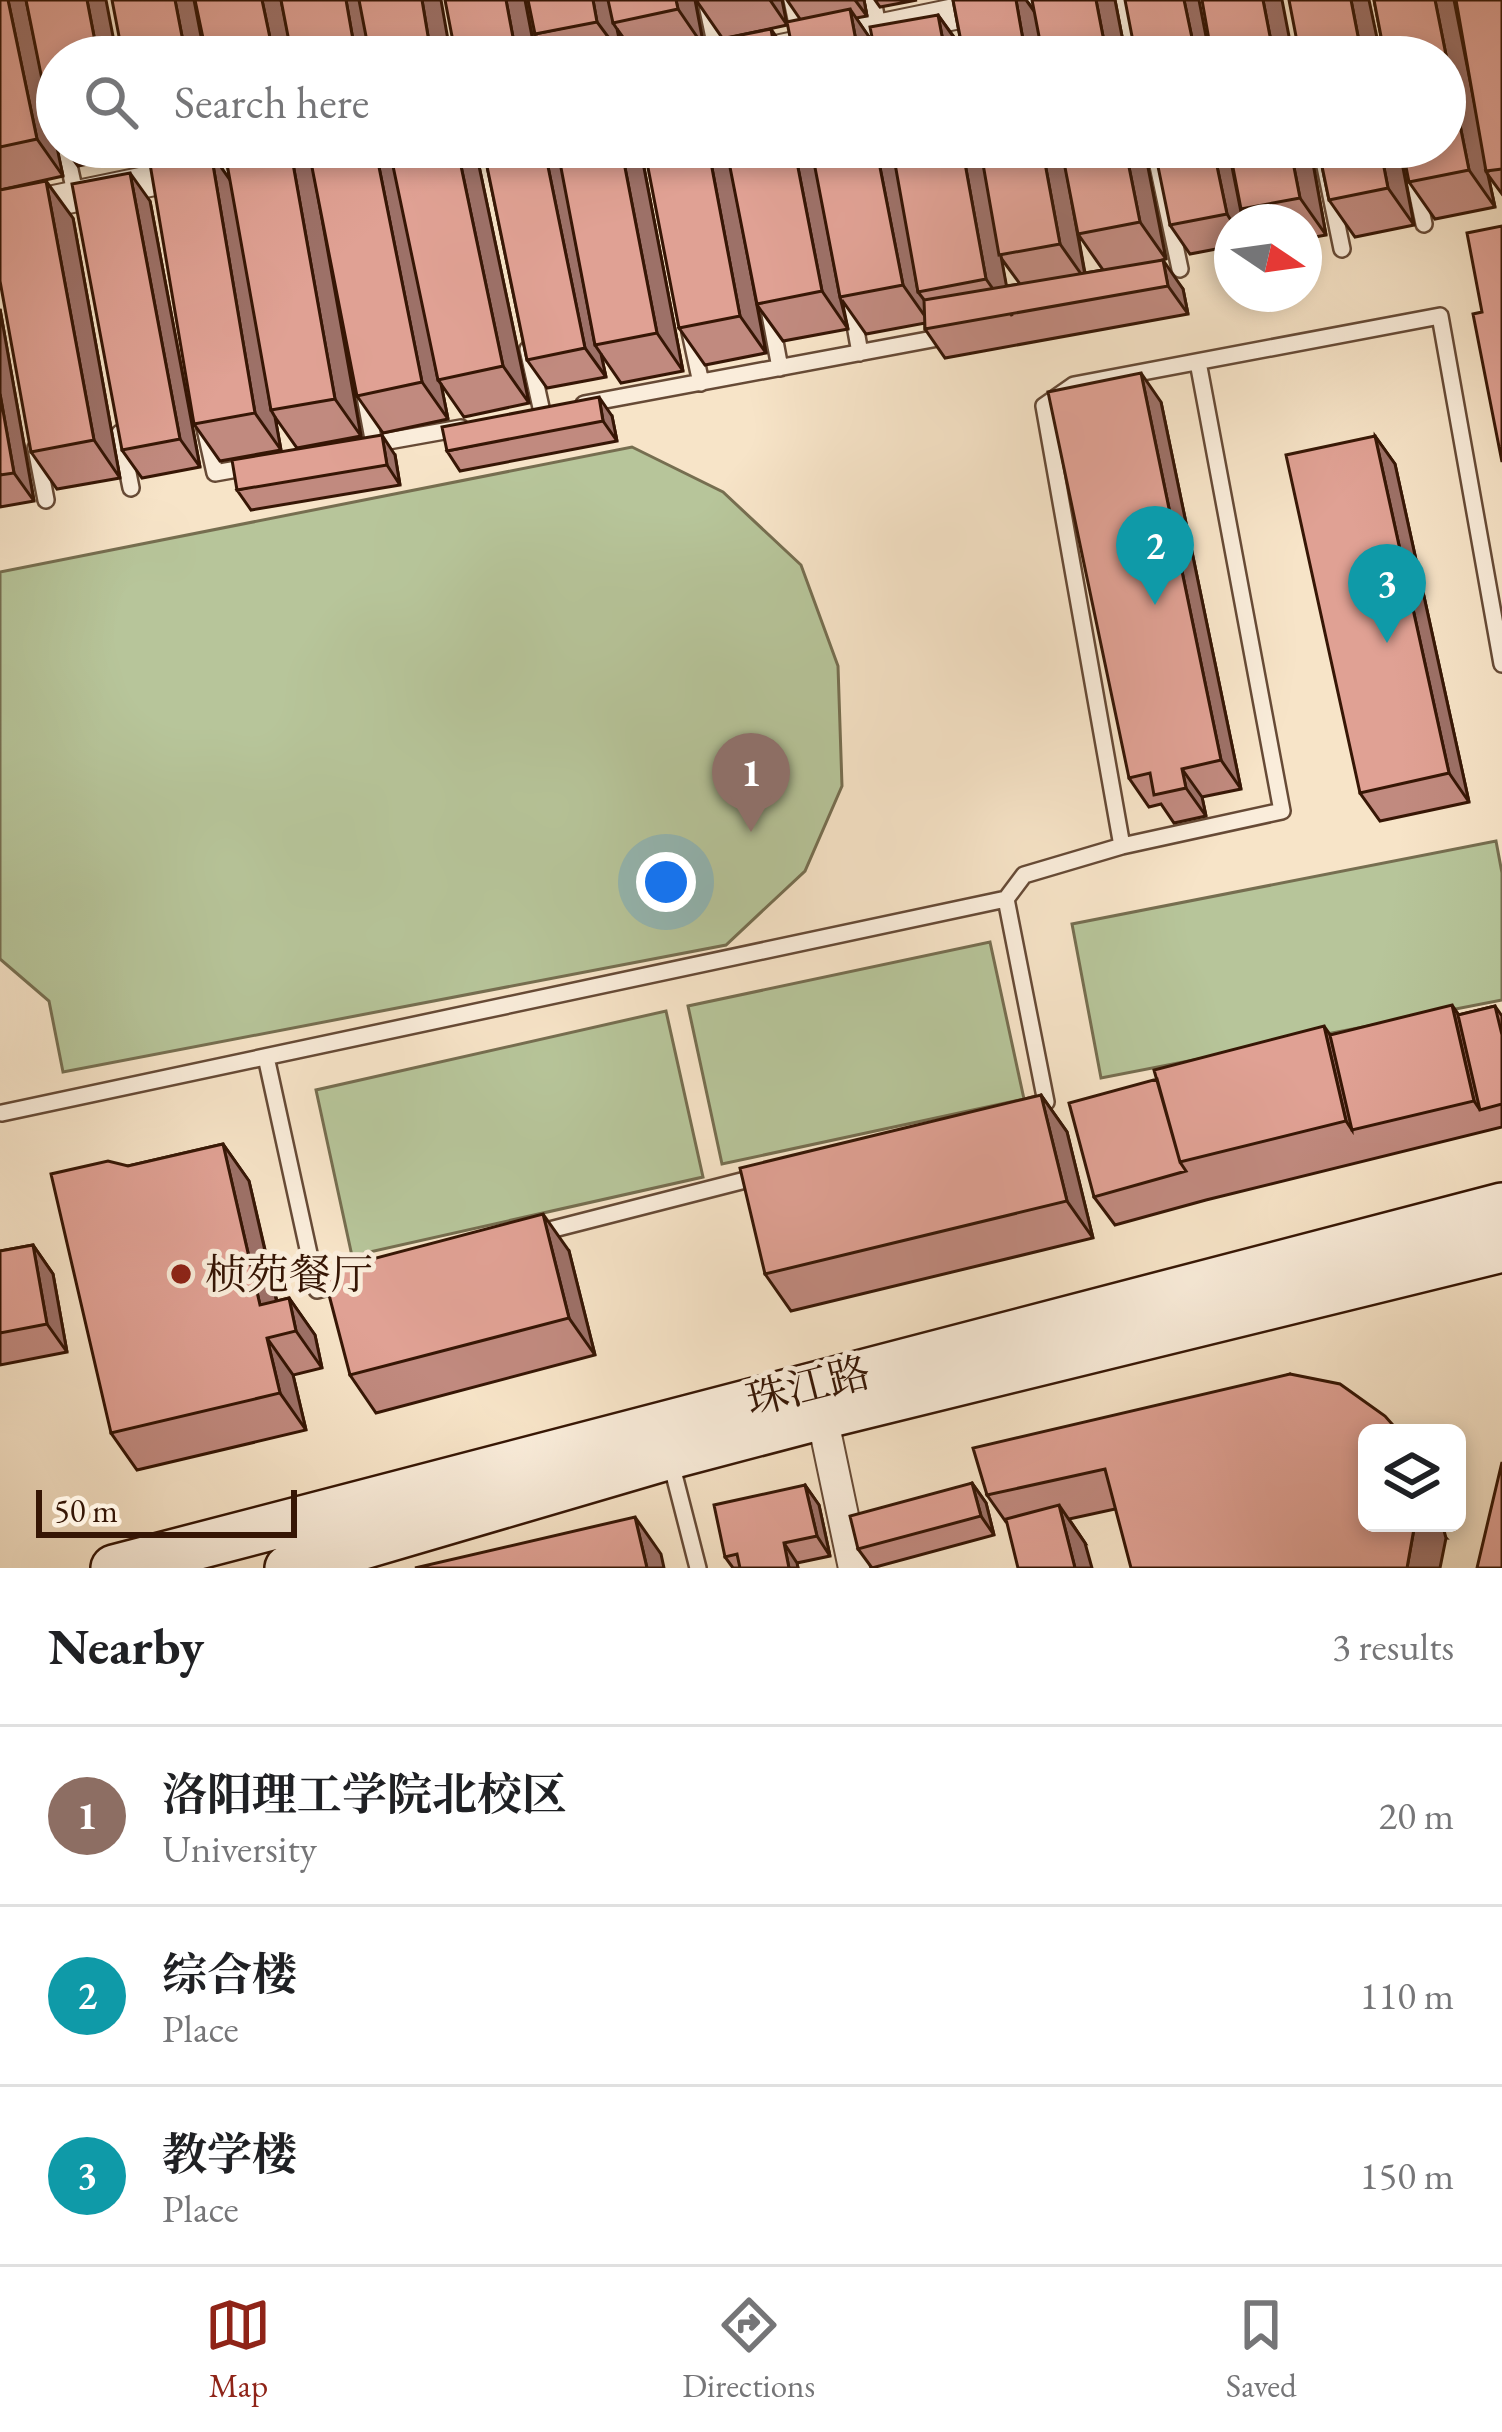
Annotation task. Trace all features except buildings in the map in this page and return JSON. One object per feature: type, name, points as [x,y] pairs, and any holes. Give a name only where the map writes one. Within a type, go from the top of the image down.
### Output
[{"type":"main road","name":"珠江路","points":[[114,1568],[1502,1206]]},
{"type":"main road","name":"珠江路","points":[[288,1568],[822,1416],[1502,1249]]},
{"type":"street","points":[[879,29],[963,16],[1022,0]]},
{"type":"street","points":[[0,212],[78,208],[155,192],[229,168]]},
{"type":"street","points":[[822,1416],[854,1568]]},
{"type":"lane","points":[[536,0],[544,36]]},
{"type":"lane","points":[[622,0],[630,36]]},
{"type":"lane","points":[[706,0],[714,36]]},
{"type":"lane","points":[[792,0],[800,36]]},
{"type":"lane","points":[[1122,0],[1130,36]]},
{"type":"lane","points":[[69,168],[78,208]]},
{"type":"lane","points":[[150,168],[155,192]]},
{"type":"lane","points":[[1158,168],[1180,269]]},
{"type":"lane","points":[[1325,168],[1342,250]]},
{"type":"lane","points":[[1412,168],[1424,224]]},
{"type":"lane","points":[[847,284],[860,353]]},
{"type":"lane","points":[[767,302],[780,368]]},
{"type":"lane","points":[[1122,846],[1044,406],[1074,385],[1440,316],[1502,664]]},
{"type":"lane","points":[[522,416],[938,338],[934,317]]},
{"type":"lane","points":[[687,318],[700,382]]},
{"type":"lane","points":[[522,324],[542,412]]},
{"type":"lane","points":[[2,1113],[1006,899],[1024,874],[1122,846],[1282,811],[1198,362]]},
{"type":"lane","points":[[361,375],[374,443]]},
{"type":"lane","points":[[614,375],[618,398]]},
{"type":"lane","points":[[456,404],[461,428]]},
{"type":"lane","points":[[200,406],[215,473],[274,462]]},
{"type":"lane","points":[[118,421],[131,488]]},
{"type":"lane","points":[[354,447],[482,424]]},
{"type":"lane","points":[[34,435],[46,500]]},
{"type":"lane","points":[[1000,1114],[1046,1102],[1006,899]]},
{"type":"lane","points":[[266,1057],[317,1290],[363,1278]]},
{"type":"lane","points":[[522,1237],[773,1173]]},
{"type":"lane","points":[[670,1456],[698,1568]]},
{"type":"green space","points":[[632,447],[723,492],[801,565],[838,666],[842,786],[805,871],[726,945],[63,1072],[49,1001],[0,959],[0,572]]},
{"type":"green space","points":[[1496,841],[1502,873],[1502,1000],[1101,1078],[1072,924]]},
{"type":"green space","points":[[990,942],[1024,1099],[722,1164],[688,1006]]},
{"type":"green space","points":[[666,1011],[703,1177],[352,1256],[316,1090]]},
{"type":"place","name":"综合楼","points":[[1155,605]]},
{"type":"place","name":"教学楼","points":[[1387,643]]},
{"type":"place","name":"洛阳理工学院北校区","points":[[751,832]]},
{"type":"place","name":"桢苑餐厅","points":[[181,1274]]}]
